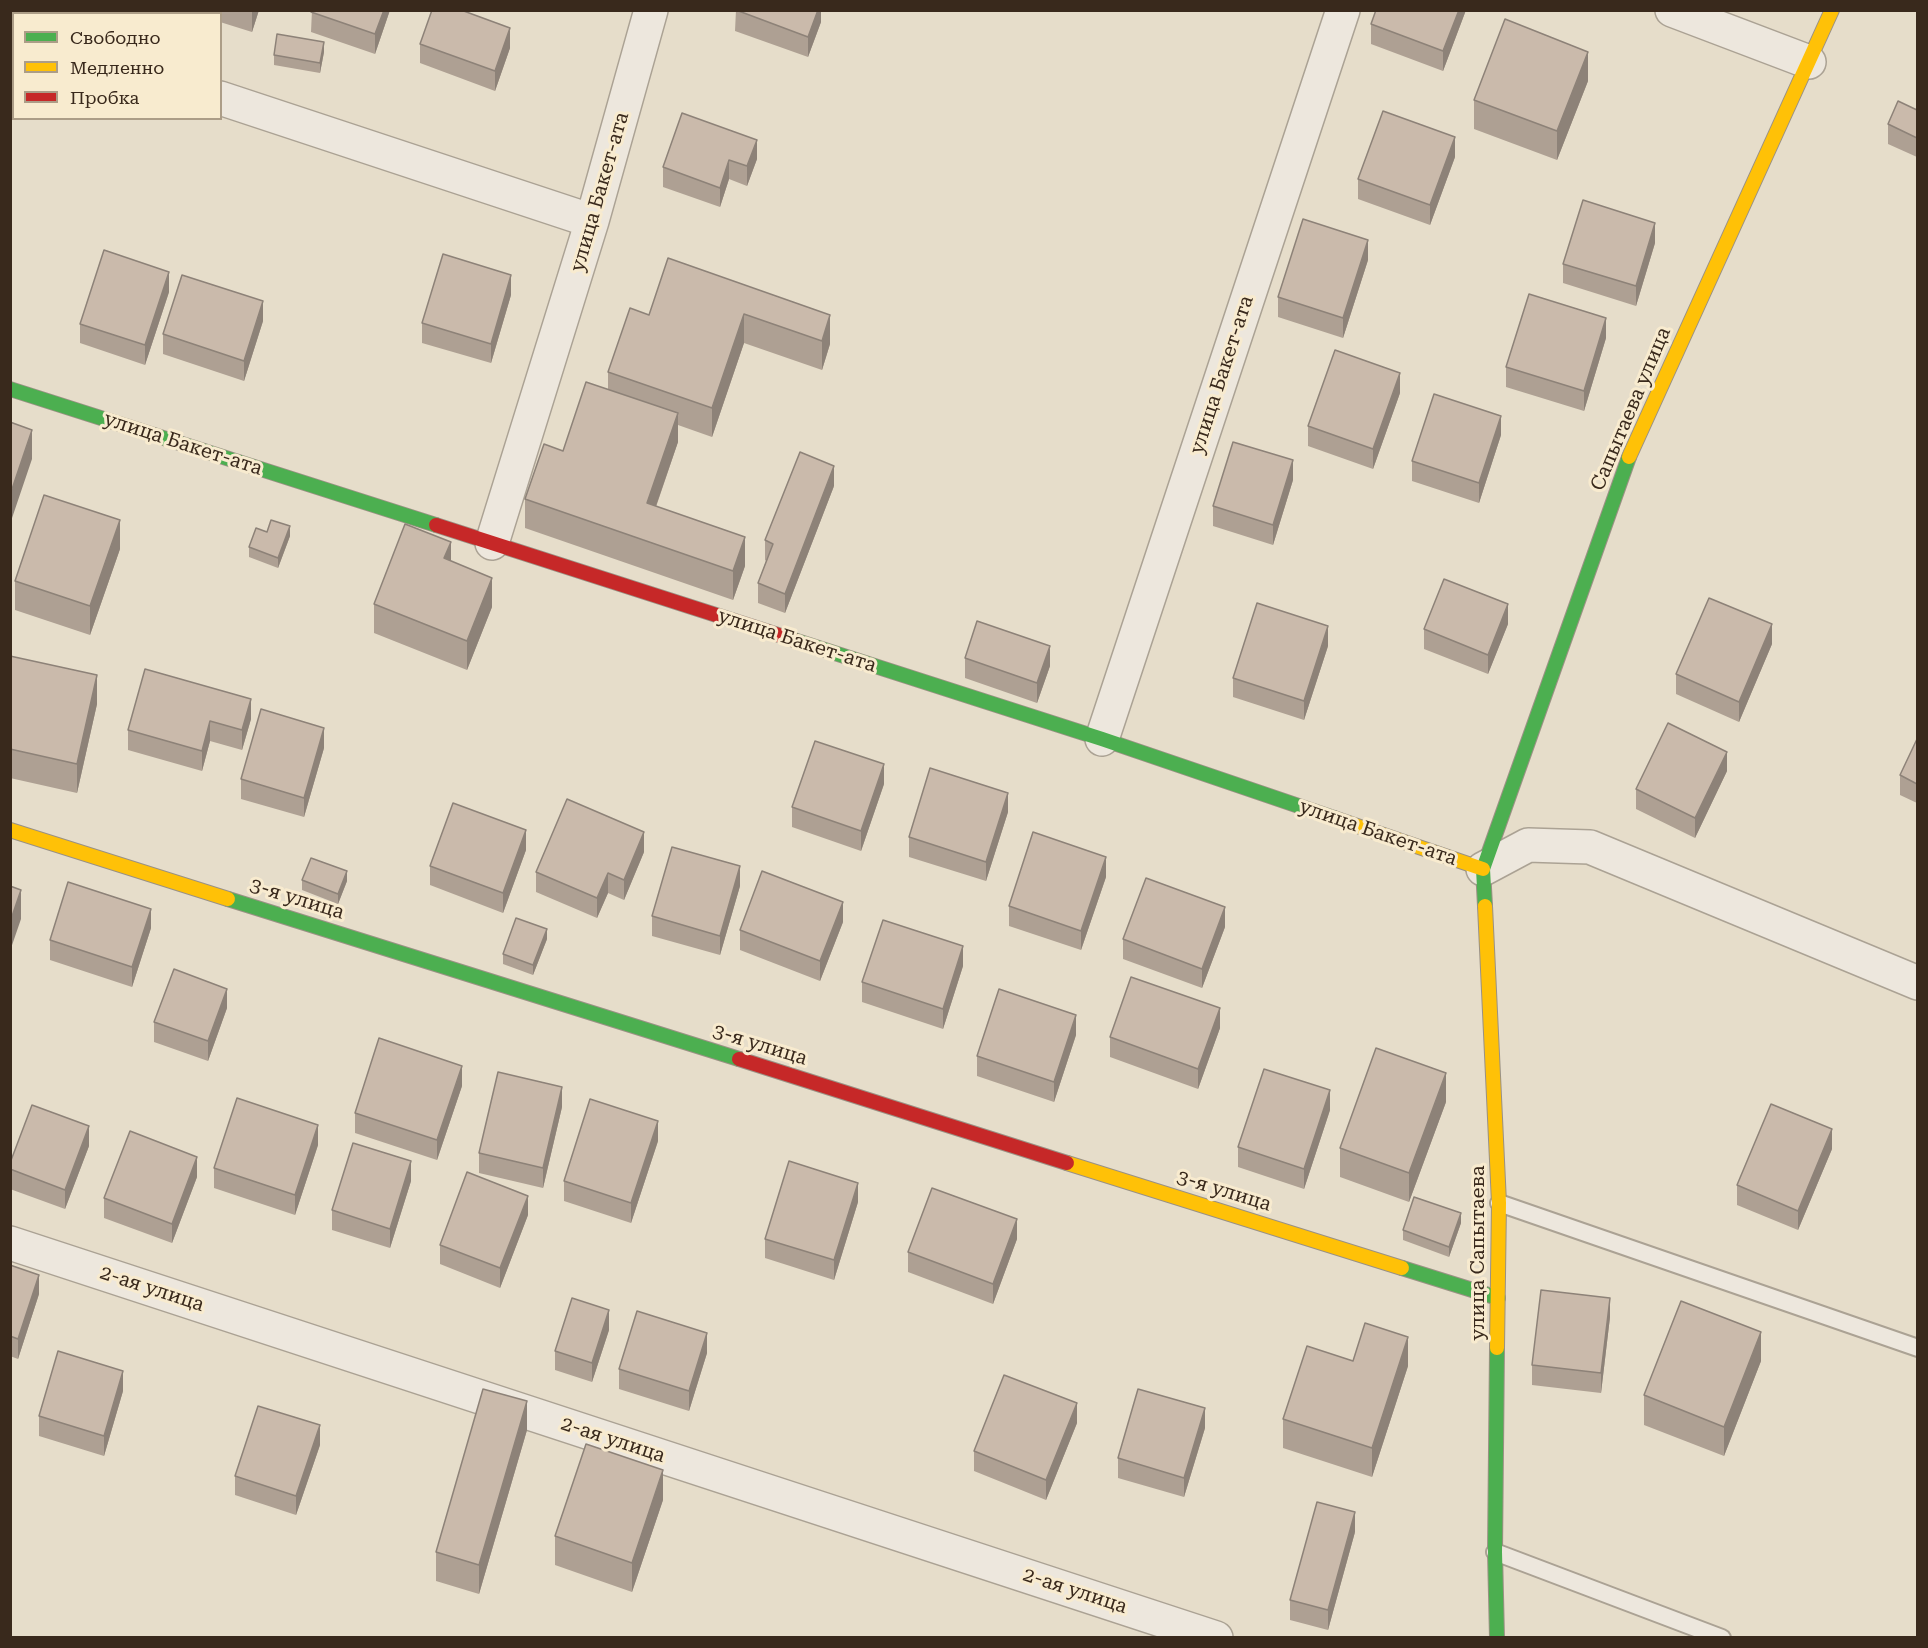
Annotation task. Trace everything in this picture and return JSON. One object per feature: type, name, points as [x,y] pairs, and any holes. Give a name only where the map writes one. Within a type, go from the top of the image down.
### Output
[{"type":"street","name":"улица Бакет-ата","points":[[492,543],[592,221],[651,10]]},
{"type":"street","name":"улица Бакет-ата","points":[[1102,739],[1343,10]]},
{"type":"street","points":[[1672,10],[1809,62]]},
{"type":"street","name":"Сапытаева улица","points":[[1483,870],[1634,442],[1832,10]]},
{"type":"street","points":[[222,99],[592,221]]},
{"type":"street","name":"улица Бакет-ата","points":[[10,389],[1102,739],[1483,870]]},
{"type":"street","name":"3-я улица","points":[[10,830],[1498,1298]]},
{"type":"street","points":[[1483,870],[1528,845],[1590,847],[1917,983]]},
{"type":"street","name":"улица Сапытаева","points":[[1483,870],[1499,1203],[1497,1638]]},
{"type":"street","name":"2-ая улица","points":[[10,1243],[1216,1638]]},
{"type":"lane","points":[[1499,1203],[1917,1348]]},
{"type":"lane","points":[[1496,1552],[1722,1638]]},
{"type":"building","points":[[312,10],[384,10],[375,34],[311,12]]},
{"type":"building","points":[[432,10],[461,10],[510,28],[495,71],[420,44]]},
{"type":"building","points":[[736,10],[818,10],[808,37]]},
{"type":"building","points":[[1376,10],[1459,10],[1443,51],[1371,24]]},
{"type":"building","points":[[1505,19],[1588,52],[1557,131],[1474,100]]},
{"type":"building","points":[[277,34],[324,42],[320,63],[274,55]]},
{"type":"building","points":[[1898,101],[1917,110],[1917,138],[1888,124]]},
{"type":"building","points":[[1383,111],[1455,137],[1430,205],[1358,179]]},
{"type":"building","points":[[682,113],[757,140],[747,166],[729,160],[720,188],[663,167]]},
{"type":"building","points":[[1583,200],[1655,223],[1636,286],[1563,264]]},
{"type":"building","points":[[1303,219],[1368,240],[1343,318],[1278,297]]},
{"type":"building","points":[[104,250],[169,272],[145,345],[80,324]]},
{"type":"building","points":[[443,254],[511,275],[491,344],[422,323]]},
{"type":"building","points":[[668,258],[830,315],[822,341],[744,314],[712,408],[608,372],[630,308],[649,315]]},
{"type":"building","points":[[182,275],[263,301],[244,361],[163,334]]},
{"type":"building","points":[[1529,294],[1606,318],[1584,391],[1506,367]]},
{"type":"building","points":[[1335,350],[1400,373],[1373,449],[1308,426]]},
{"type":"building","points":[[586,382],[678,413],[647,503],[745,537],[733,571],[525,499],[544,444],[563,451]]},
{"type":"building","points":[[1434,394],[1501,416],[1479,483],[1412,461]]},
{"type":"building","points":[[10,422],[32,430],[10,495]]},
{"type":"building","points":[[1233,442],[1293,460],[1273,525],[1213,506]]},
{"type":"building","points":[[800,452],[834,466],[785,594],[758,583],[773,544],[765,540]]},
{"type":"building","points":[[44,495],[120,520],[90,606],[15,581]]},
{"type":"building","points":[[271,520],[290,526],[278,558],[249,547],[256,528],[267,532]]},
{"type":"building","points":[[405,524],[451,542],[444,558],[492,578],[467,641],[374,604]]},
{"type":"building","points":[[1444,579],[1508,604],[1488,655],[1424,629]]},
{"type":"building","points":[[1709,598],[1772,624],[1739,702],[1676,674]]},
{"type":"building","points":[[1257,603],[1328,626],[1304,701],[1233,678]]},
{"type":"building","points":[[977,621],[1050,646],[1037,683],[965,658]]},
{"type":"building","points":[[10,656],[97,675],[77,764],[10,749]]},
{"type":"building","points":[[145,669],[251,699],[242,730],[210,721],[202,751],[128,730]]},
{"type":"building","points":[[261,709],[324,728],[304,798],[241,779]]},
{"type":"building","points":[[1668,723],[1727,752],[1695,818],[1636,789]]},
{"type":"building","points":[[1917,739],[1917,784],[1900,775]]},
{"type":"building","points":[[815,741],[884,764],[861,831],[792,807]]},
{"type":"building","points":[[930,768],[1008,793],[986,862],[909,837]]},
{"type":"building","points":[[567,799],[644,832],[624,880],[608,873],[597,898],[536,872]]},
{"type":"building","points":[[453,803],[526,830],[503,893],[430,866]]},
{"type":"building","points":[[1033,832],[1106,857],[1081,931],[1009,906]]},
{"type":"building","points":[[672,847],[740,866],[720,936],[652,916]]},
{"type":"building","points":[[311,858],[347,871],[338,894],[302,880]]},
{"type":"building","points":[[762,871],[843,902],[820,961],[740,930]]},
{"type":"building","points":[[1146,878],[1225,907],[1202,969],[1123,939]]},
{"type":"building","points":[[68,882],[151,909],[132,967],[50,940]]},
{"type":"building","points":[[10,886],[21,890],[10,922]]},
{"type":"building","points":[[516,918],[547,929],[533,965],[503,954]]},
{"type":"building","points":[[883,920],[963,946],[943,1009],[862,982]]},
{"type":"building","points":[[174,969],[227,989],[208,1041],[154,1022]]},
{"type":"building","points":[[1131,977],[1220,1008],[1198,1069],[1110,1037]]},
{"type":"building","points":[[999,989],[1076,1015],[1054,1082],[977,1056]]},
{"type":"building","points":[[379,1038],[462,1066],[437,1140],[355,1113]]},
{"type":"building","points":[[1376,1048],[1446,1073],[1409,1173],[1340,1148]]},
{"type":"building","points":[[1264,1069],[1330,1090],[1304,1169],[1238,1147]]},
{"type":"building","points":[[498,1072],[562,1087],[543,1168],[479,1153]]},
{"type":"building","points":[[237,1098],[318,1125],[295,1195],[214,1168]]},
{"type":"building","points":[[590,1099],[658,1121],[631,1203],[564,1181]]},
{"type":"building","points":[[1771,1104],[1832,1129],[1798,1211],[1737,1185]]},
{"type":"building","points":[[32,1105],[89,1126],[65,1190],[10,1169],[10,1163]]},
{"type":"building","points":[[130,1131],[197,1157],[172,1224],[104,1198]]},
{"type":"building","points":[[353,1143],[411,1161],[390,1229],[332,1210]]},
{"type":"building","points":[[789,1161],[858,1183],[834,1260],[765,1239]]},
{"type":"building","points":[[467,1172],[528,1196],[500,1268],[440,1245]]},
{"type":"building","points":[[932,1188],[1017,1219],[993,1284],[908,1252]]},
{"type":"building","points":[[1414,1197],[1461,1213],[1449,1247],[1403,1230]]},
{"type":"building","points":[[10,1265],[39,1275],[18,1339],[10,1336]]},
{"type":"building","points":[[1541,1290],[1610,1298],[1601,1373],[1532,1365]]},
{"type":"building","points":[[572,1298],[609,1310],[592,1363],[555,1351]]},
{"type":"building","points":[[1681,1301],[1761,1332],[1724,1427],[1644,1395]]},
{"type":"building","points":[[637,1311],[707,1333],[689,1391],[619,1369]]},
{"type":"building","points":[[1365,1323],[1408,1337],[1372,1448],[1283,1419],[1307,1346],[1353,1361]]},
{"type":"building","points":[[58,1351],[123,1371],[104,1436],[39,1416]]},
{"type":"building","points":[[1004,1375],[1077,1403],[1046,1480],[974,1451]]},
{"type":"building","points":[[483,1389],[527,1401],[479,1565],[436,1552]]},
{"type":"building","points":[[1138,1389],[1205,1408],[1184,1478],[1118,1458]]},
{"type":"building","points":[[258,1406],[320,1425],[296,1496],[235,1476]]},
{"type":"building","points":[[586,1444],[663,1470],[632,1563],[555,1536]]},
{"type":"building","points":[[1317,1502],[1355,1512],[1328,1610],[1290,1600]]},
{"type":"traffic: fast","points":[[10,389],[436,525]]},
{"type":"traffic: fast","points":[[1485,906],[1483,869],[1629,457]]},
{"type":"traffic: fast","points":[[794,640],[1102,739],[1334,818]]},
{"type":"traffic: fast","points":[[228,899],[739,1059]]},
{"type":"traffic: fast","points":[[1402,1268],[1498,1298]]},
{"type":"traffic: fast","points":[[1497,1348],[1495,1552],[1497,1638]]},
{"type":"traffic: slow","points":[[1629,457],[1832,10]]},
{"type":"traffic: slow","points":[[1334,818],[1483,869]]},
{"type":"traffic: slow","points":[[10,830],[228,899]]},
{"type":"traffic: slow","points":[[1485,906],[1499,1203],[1497,1348]]},
{"type":"traffic: slow","points":[[1067,1163],[1402,1268]]},
{"type":"traffic: jam","points":[[436,525],[794,640]]},
{"type":"traffic: jam","points":[[739,1059],[1067,1163]]}]
